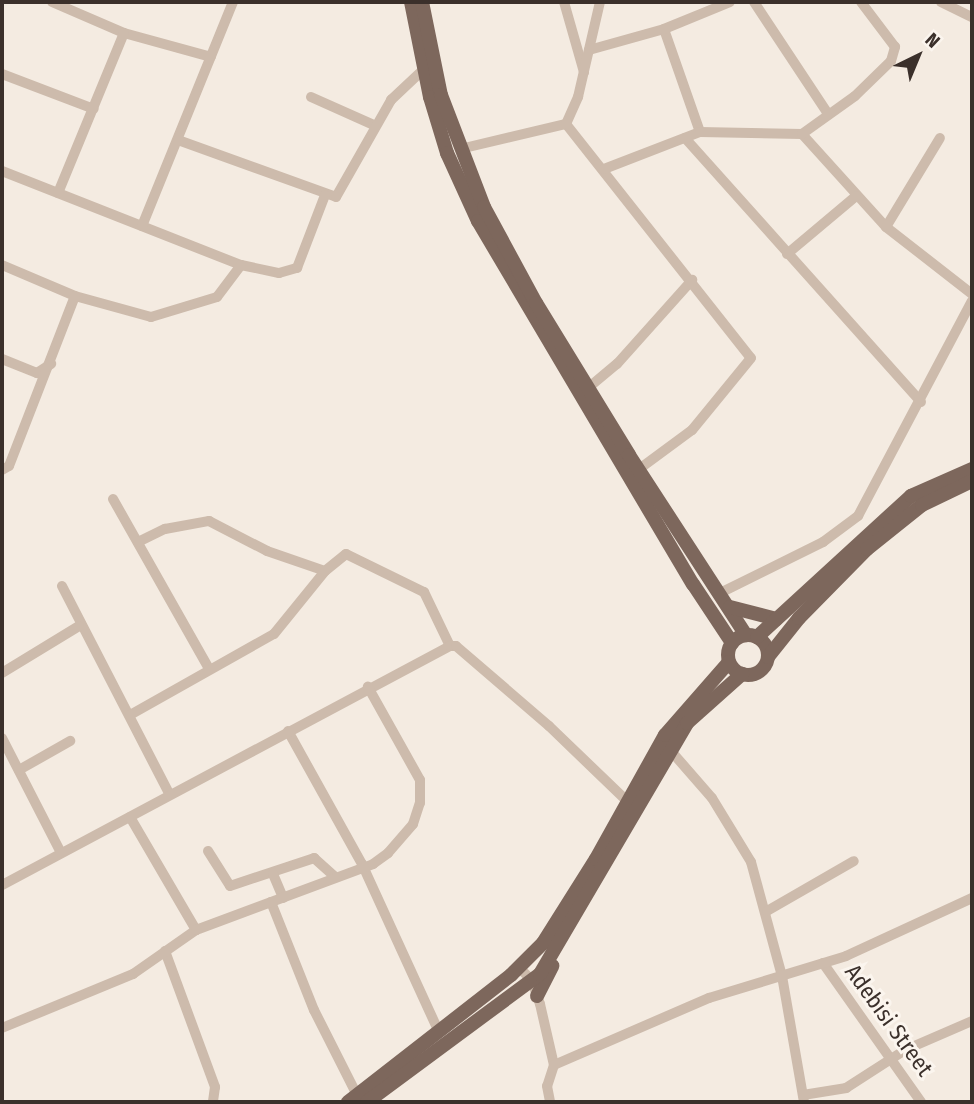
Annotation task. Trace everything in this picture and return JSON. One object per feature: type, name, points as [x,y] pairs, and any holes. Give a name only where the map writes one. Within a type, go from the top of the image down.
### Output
[{"type":"main road","points":[[411,2],[424,69],[447,153],[478,221],[692,584],[732,643],[729,662],[681,712],[564,940],[539,1000],[526,984]]},
{"type":"main road","points":[[422,2],[441,95],[484,208],[638,470],[720,593],[768,657]]},
{"type":"main road","points":[[732,643],[752,636],[776,618],[911,496],[972,470]]},
{"type":"main road","points":[[357,1100],[519,967],[551,932],[627,801],[655,763],[671,751],[696,713],[742,674],[756,674],[799,618],[867,549],[922,505],[972,481]]},
{"type":"main road","points":[[730,607],[776,618]]},
{"type":"main road","points":[[729,662],[742,674]]},
{"type":"main road","points":[[357,1100],[526,984],[564,940]]},
{"type":"street","points":[[52,2],[124,33],[211,57]]},
{"type":"street","points":[[142,226],[233,2]]},
{"type":"street","points":[[564,2],[584,72]]},
{"type":"street","points":[[566,124],[584,72],[600,2]]},
{"type":"street","points":[[589,50],[664,29],[730,2]]},
{"type":"street","points":[[754,2],[828,114]]},
{"type":"street","points":[[604,169],[700,132],[802,134],[855,96],[891,61],[895,47],[861,2]]},
{"type":"street","points":[[942,2],[972,18]]},
{"type":"street","points":[[664,29],[700,132]]},
{"type":"street","points":[[58,193],[124,33]]},
{"type":"street","points":[[178,140],[336,197],[343,189],[374,125],[391,100],[424,69]]},
{"type":"street","points":[[2,74],[94,109]]},
{"type":"street","points":[[311,97],[374,125]]},
{"type":"street","points":[[460,149],[566,124]]},
{"type":"street","points":[[566,124],[751,358],[692,430],[638,470]]},
{"type":"street","points":[[802,134],[886,227],[972,294]]},
{"type":"street","points":[[685,138],[921,402]]},
{"type":"street","points":[[886,227],[940,138]]},
{"type":"street","points":[[2,171],[241,265],[286,273],[297,268],[325,195]]},
{"type":"street","points":[[787,254],[856,196]]},
{"type":"street","points":[[2,265],[75,296],[151,317],[217,297],[241,265]]},
{"type":"street","points":[[588,388],[617,364],[692,280]]},
{"type":"street","points":[[2,470],[9,466],[51,364],[75,296]]},
{"type":"street","points":[[720,593],[847,527],[870,497],[971,306]]},
{"type":"street","points":[[2,359],[37,373],[51,364]]},
{"type":"street","points":[[113,499],[209,668]]},
{"type":"street","points":[[138,542],[165,529],[208,521],[267,551],[325,571]]},
{"type":"street","points":[[130,715],[209,668],[274,634],[304,602],[325,571],[346,554],[424,592],[450,646]]},
{"type":"street","points":[[62,586],[79,626],[130,715],[169,793]]},
{"type":"street","points":[[2,673],[79,626]]},
{"type":"street","points":[[2,885],[130,817],[169,793],[450,646],[456,646],[531,710],[627,801]]},
{"type":"street","points":[[2,1028],[76,1001],[133,974],[196,930],[283,898],[362,864],[373,864],[388,853],[412,824],[421,803],[420,780],[413,761],[368,687]]},
{"type":"street","points":[[288,732],[362,864],[439,1032]]},
{"type":"street","points":[[2,738],[61,853]]},
{"type":"street","points":[[19,770],[70,741]]},
{"type":"street","points":[[671,751],[699,781],[739,839],[767,911],[782,976],[804,1099],[846,1088],[892,1058],[972,1021]]},
{"type":"street","points":[[130,817],[196,930]]},
{"type":"street","points":[[208,851],[230,886],[273,874],[314,858],[334,876]]},
{"type":"street","points":[[767,911],[854,861]]},
{"type":"street","points":[[273,874],[283,898]]},
{"type":"street","points":[[554,1065],[709,998],[823,963],[972,898]]},
{"type":"street","points":[[271,902],[314,1010],[357,1100]]},
{"type":"street","points":[[165,951],[215,1087],[213,1102]]},
{"type":"street","name":"Adebisi Street","points":[[823,963],[921,1102]]},
{"type":"street","points":[[519,967],[526,984]]},
{"type":"street","points":[[539,1000],[554,1065],[547,1086],[550,1102]]}]
